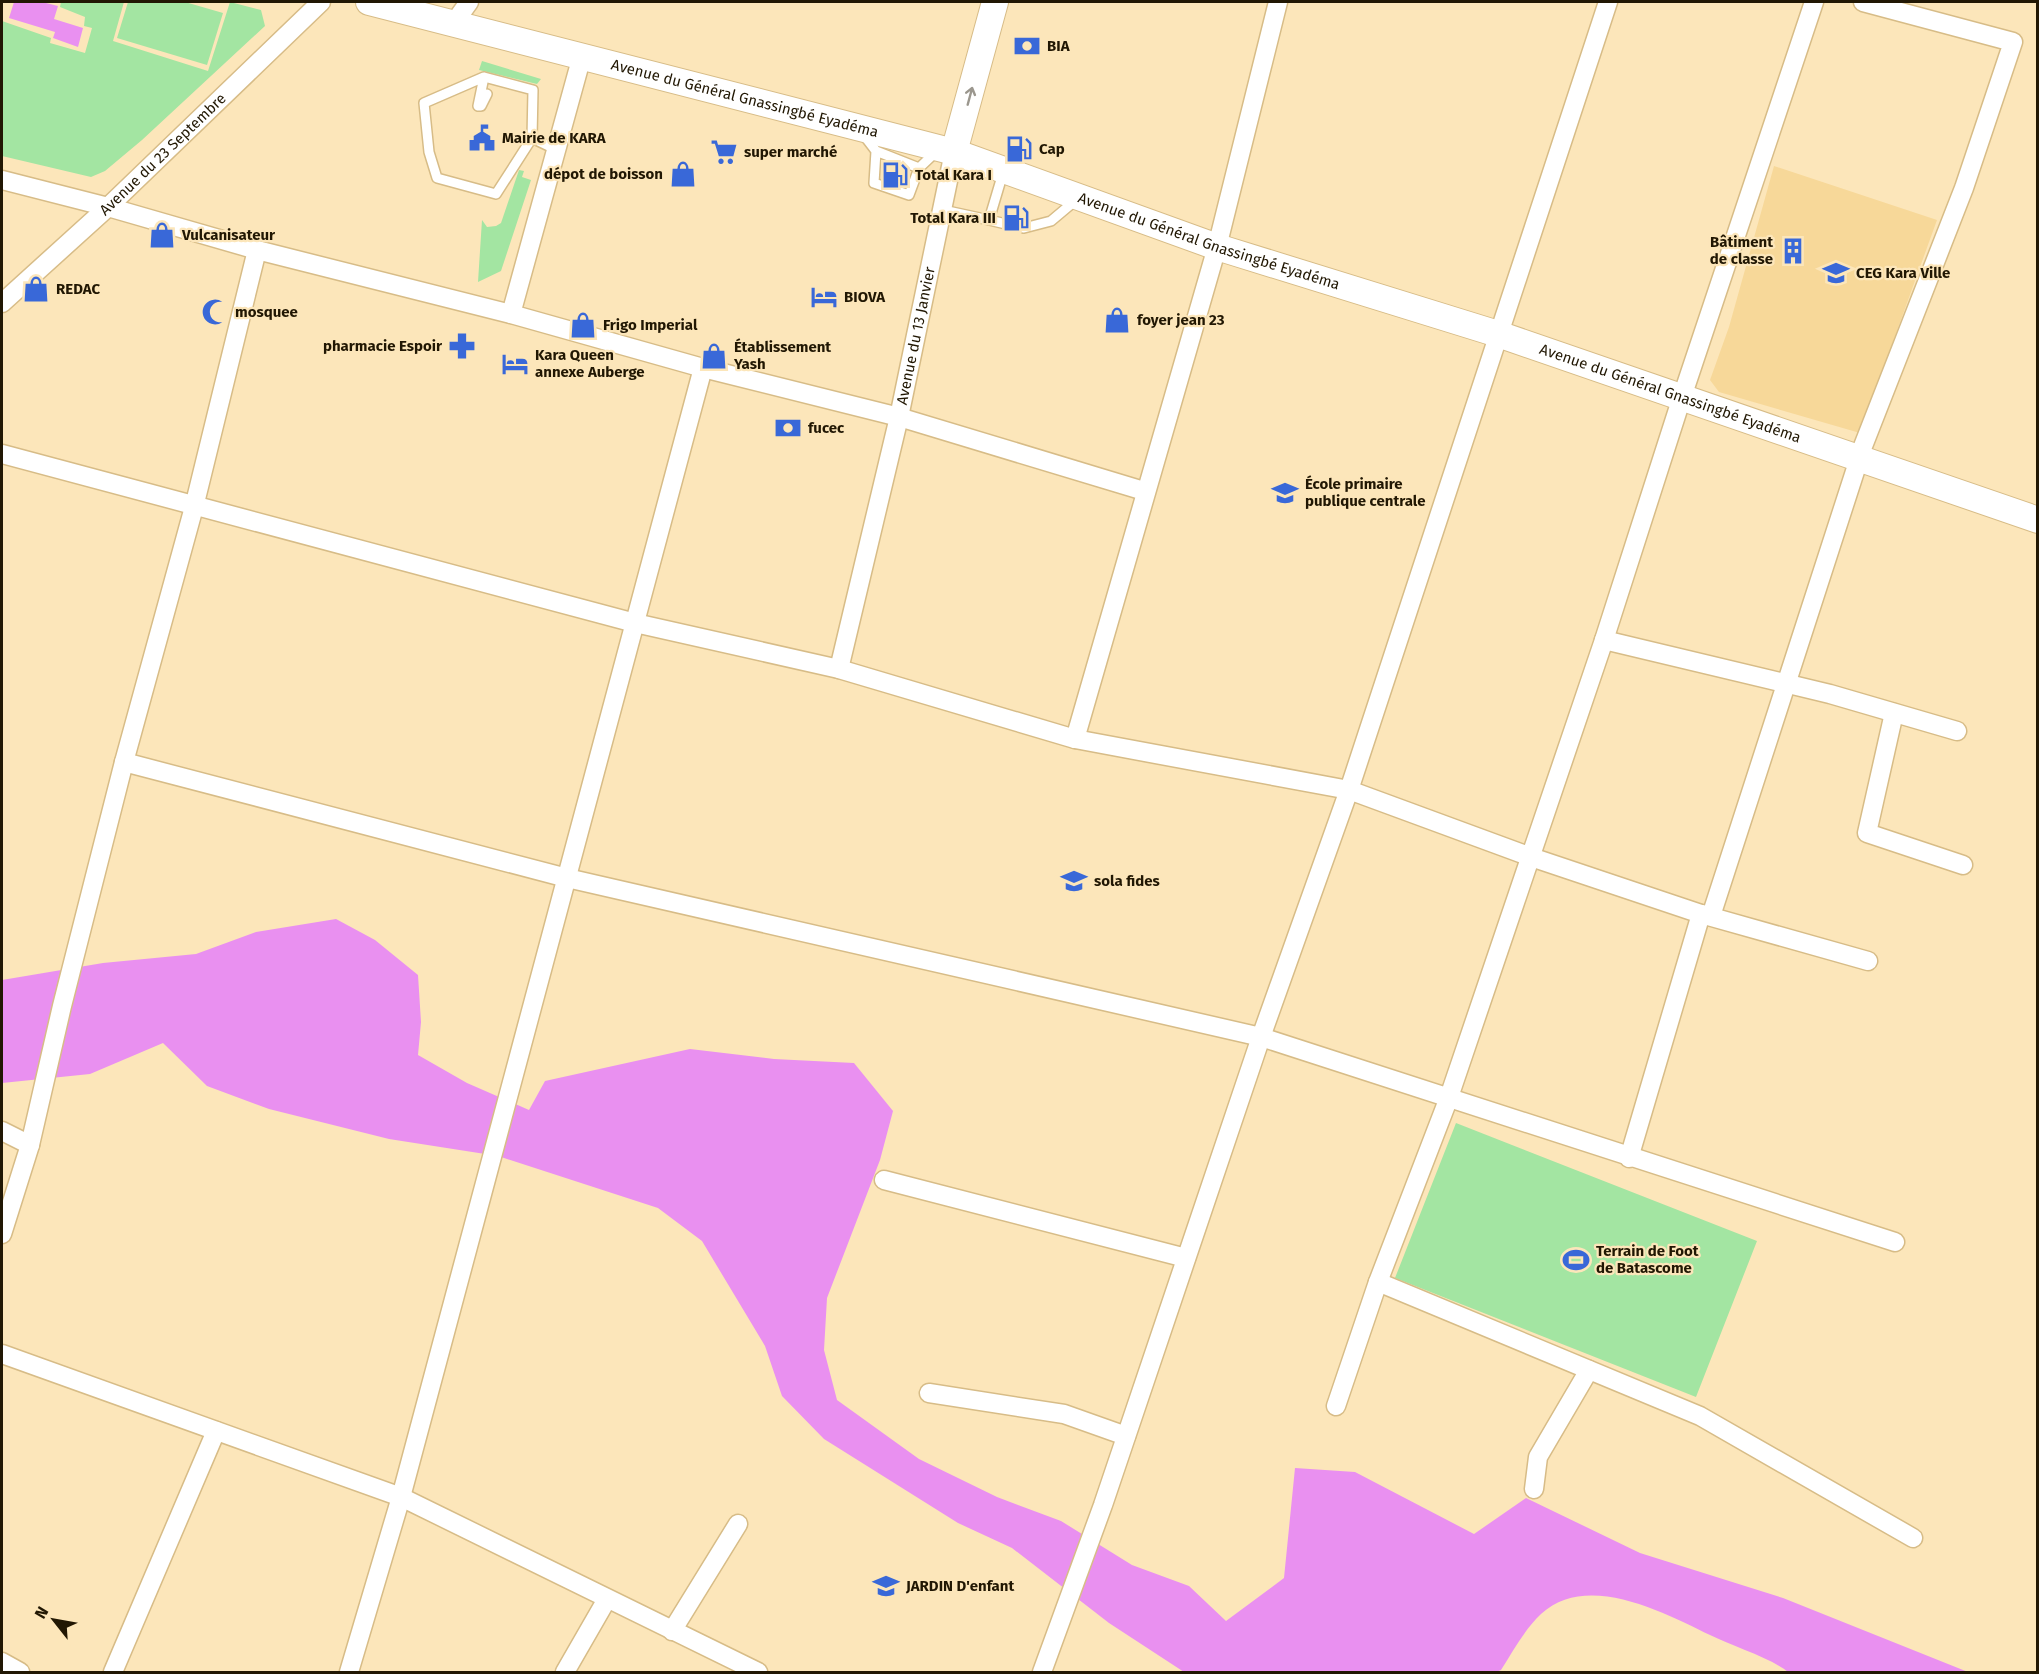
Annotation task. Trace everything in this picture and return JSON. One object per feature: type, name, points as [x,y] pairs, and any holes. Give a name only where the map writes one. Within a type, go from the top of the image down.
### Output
[{"type":"main road","name":"Avenue du Général Gnassingbé Eyadéma","points":[[369,2],[947,150],[1217,247],[1498,334],[2037,520]]},
{"type":"main road","name":"Avenue du 13 Janvier","points":[[947,150],[994,2]]},
{"type":"street","name":"Avenue du 23 Septembre","points":[[2,303],[108,207],[321,2]]},
{"type":"street","points":[[454,23],[469,2]]},
{"type":"street","points":[[1075,739],[1144,491],[1217,247],[1278,2]]},
{"type":"street","points":[[1042,1672],[1103,1505],[1261,1038],[1349,790],[1608,2]]},
{"type":"street","points":[[1336,1406],[1378,1282],[1448,1100],[1531,857],[1814,2]]},
{"type":"street","points":[[1629,1158],[1706,915],[1786,685],[1858,459],[1964,188],[2013,42],[1863,2]]},
{"type":"street","points":[[511,314],[582,56]]},
{"type":"street","name":"Avenue du 13 Janvier","points":[[839,669],[899,417],[943,210],[947,150]]},
{"type":"street","points":[[2,180],[108,207],[257,250],[511,314],[703,368],[899,417],[1144,491]]},
{"type":"street","points":[[2,1234],[30,1145],[62,1006],[124,762],[194,507],[257,250]]},
{"type":"street","points":[[349,1672],[401,1497],[703,368]]},
{"type":"street","points":[[2,454],[194,507],[635,622],[839,669],[1075,739],[1349,790],[1531,857],[1706,915],[1868,961]]},
{"type":"street","points":[[1604,640],[1830,694],[1957,731]]},
{"type":"street","points":[[1894,713],[1866,833],[1963,865]]},
{"type":"street","points":[[124,762],[567,878],[1261,1038],[1895,1242]]},
{"type":"street","points":[[2,1131],[30,1145]]},
{"type":"street","points":[[884,1180],[1186,1258]]},
{"type":"street","points":[[1378,1282],[1700,1416],[1913,1538]]},
{"type":"street","points":[[2,1354],[401,1497],[758,1672]]},
{"type":"street","points":[[1534,1489],[1538,1457],[1589,1370]]},
{"type":"street","points":[[929,1393],[1064,1414],[1126,1436]]},
{"type":"street","points":[[113,1672],[216,1431]]},
{"type":"street","points":[[672,1631],[738,1524]]},
{"type":"street","points":[[565,1672],[607,1599]]},
{"type":"street","points":[[2,1662],[21,1672]]},
{"type":"lane","points":[[484,76],[478,106],[481,106],[487,94]]},
{"type":"lane","points":[[413,102],[424,103],[484,76],[533,90],[532,138],[496,194],[437,178],[429,152],[424,103]]},
{"type":"lane","points":[[858,127],[876,151],[919,168]]},
{"type":"lane","points":[[532,138],[556,150]]},
{"type":"lane","points":[[876,151],[874,183],[909,195],[919,168],[947,150]]},
{"type":"lane","points":[[989,220],[1004,170]]},
{"type":"lane","points":[[1024,228],[1051,221],[1079,197]]},
{"type":"lane","points":[[943,210],[1006,224]]},
{"type":"shaded area","points":[[14,2],[42,2],[58,6],[54,19],[83,28],[78,47],[53,38],[55,32],[9,18]]},
{"type":"shaded area","name":"CEG Kara Ville","points":[[1774,166],[1937,220],[1860,433],[1719,392],[1710,380],[1729,327]]},
{"type":"shaded area","points":[[336,919],[375,940],[418,975],[421,1022],[418,1055],[467,1083],[529,1110],[545,1081],[690,1049],[774,1059],[854,1063],[893,1111],[880,1160],[827,1298],[824,1350],[837,1400],[919,1459],[997,1497],[1061,1521],[1132,1565],[1189,1586],[1226,1621],[1284,1578],[1295,1468],[1355,1472],[1474,1534],[1526,1498],[1640,1553],[1783,1598],[1968,1672],[1788,1672],[1762,1657],[1649,1607],[1603,1596],[1580,1596],[1560,1602],[1541,1614],[1524,1633],[1501,1670],[1496,1672],[1184,1672],[1109,1623],[1012,1548],[958,1523],[824,1439],[782,1396],[765,1346],[702,1241],[658,1208],[498,1156],[389,1139],[269,1109],[207,1086],[163,1043],[90,1074],[2,1083],[2,980],[103,963],[196,954],[256,932]]},
{"type":"green space","points":[[61,2],[124,2],[113,41],[208,71],[230,2],[261,10],[265,26],[142,140],[105,171],[91,177],[2,156],[2,21],[51,38],[50,43],[85,53],[92,28],[84,26],[85,17],[60,7]]},
{"type":"green space","points":[[128,2],[185,2],[223,13],[207,65],[117,38]]},
{"type":"green space","points":[[482,61],[541,79],[537,84],[479,70]]},
{"type":"green space","points":[[519,170],[524,171],[522,177],[531,180],[501,271],[478,282],[482,220],[487,227],[501,223]]},
{"type":"green space","name":"Terrain de Foot de Batascome","points":[[1456,1123],[1757,1241],[1696,1397],[1395,1278]]},
{"type":"place","name":"BIA","points":[[1027,46]]},
{"type":"place","name":"Mairie de KARA","points":[[482,138]]},
{"type":"place","name":"Cap","points":[[1019,149]]},
{"type":"place","name":"super marché","points":[[724,152]]},
{"type":"place","name":"dépot de boisson","points":[[683,174]]},
{"type":"place","name":"Total Kara I","points":[[895,175]]},
{"type":"place","name":"Total Kara III","points":[[1016,218]]},
{"type":"place","name":"Vulcanisateur","points":[[162,235]]},
{"type":"place","name":"Bâtiment de classe","points":[[1793,251]]},
{"type":"place","name":"CEG Kara Ville","points":[[1836,273]]},
{"type":"place","name":"REDAC","points":[[36,289]]},
{"type":"place","name":"BIOVA","points":[[824,297]]},
{"type":"place","name":"mosquee","points":[[215,312]]},
{"type":"place","name":"foyer jean 23","points":[[1117,320]]},
{"type":"place","name":"Frigo Imperial","points":[[583,325]]},
{"type":"place","name":"pharmacie Espoir","points":[[462,346]]},
{"type":"place","name":"Établissement Yash","points":[[714,356]]},
{"type":"place","name":"Kara Queen annexe Auberge","points":[[515,364]]},
{"type":"place","name":"fucec","points":[[788,428]]},
{"type":"place","name":"École primaire publique centrale","points":[[1285,493]]},
{"type":"place","name":"sola fides","points":[[1074,881]]},
{"type":"place","name":"Terrain de Foot de Batascome","points":[[1576,1260]]},
{"type":"place","name":"JARDIN D'enfant","points":[[886,1586]]}]
